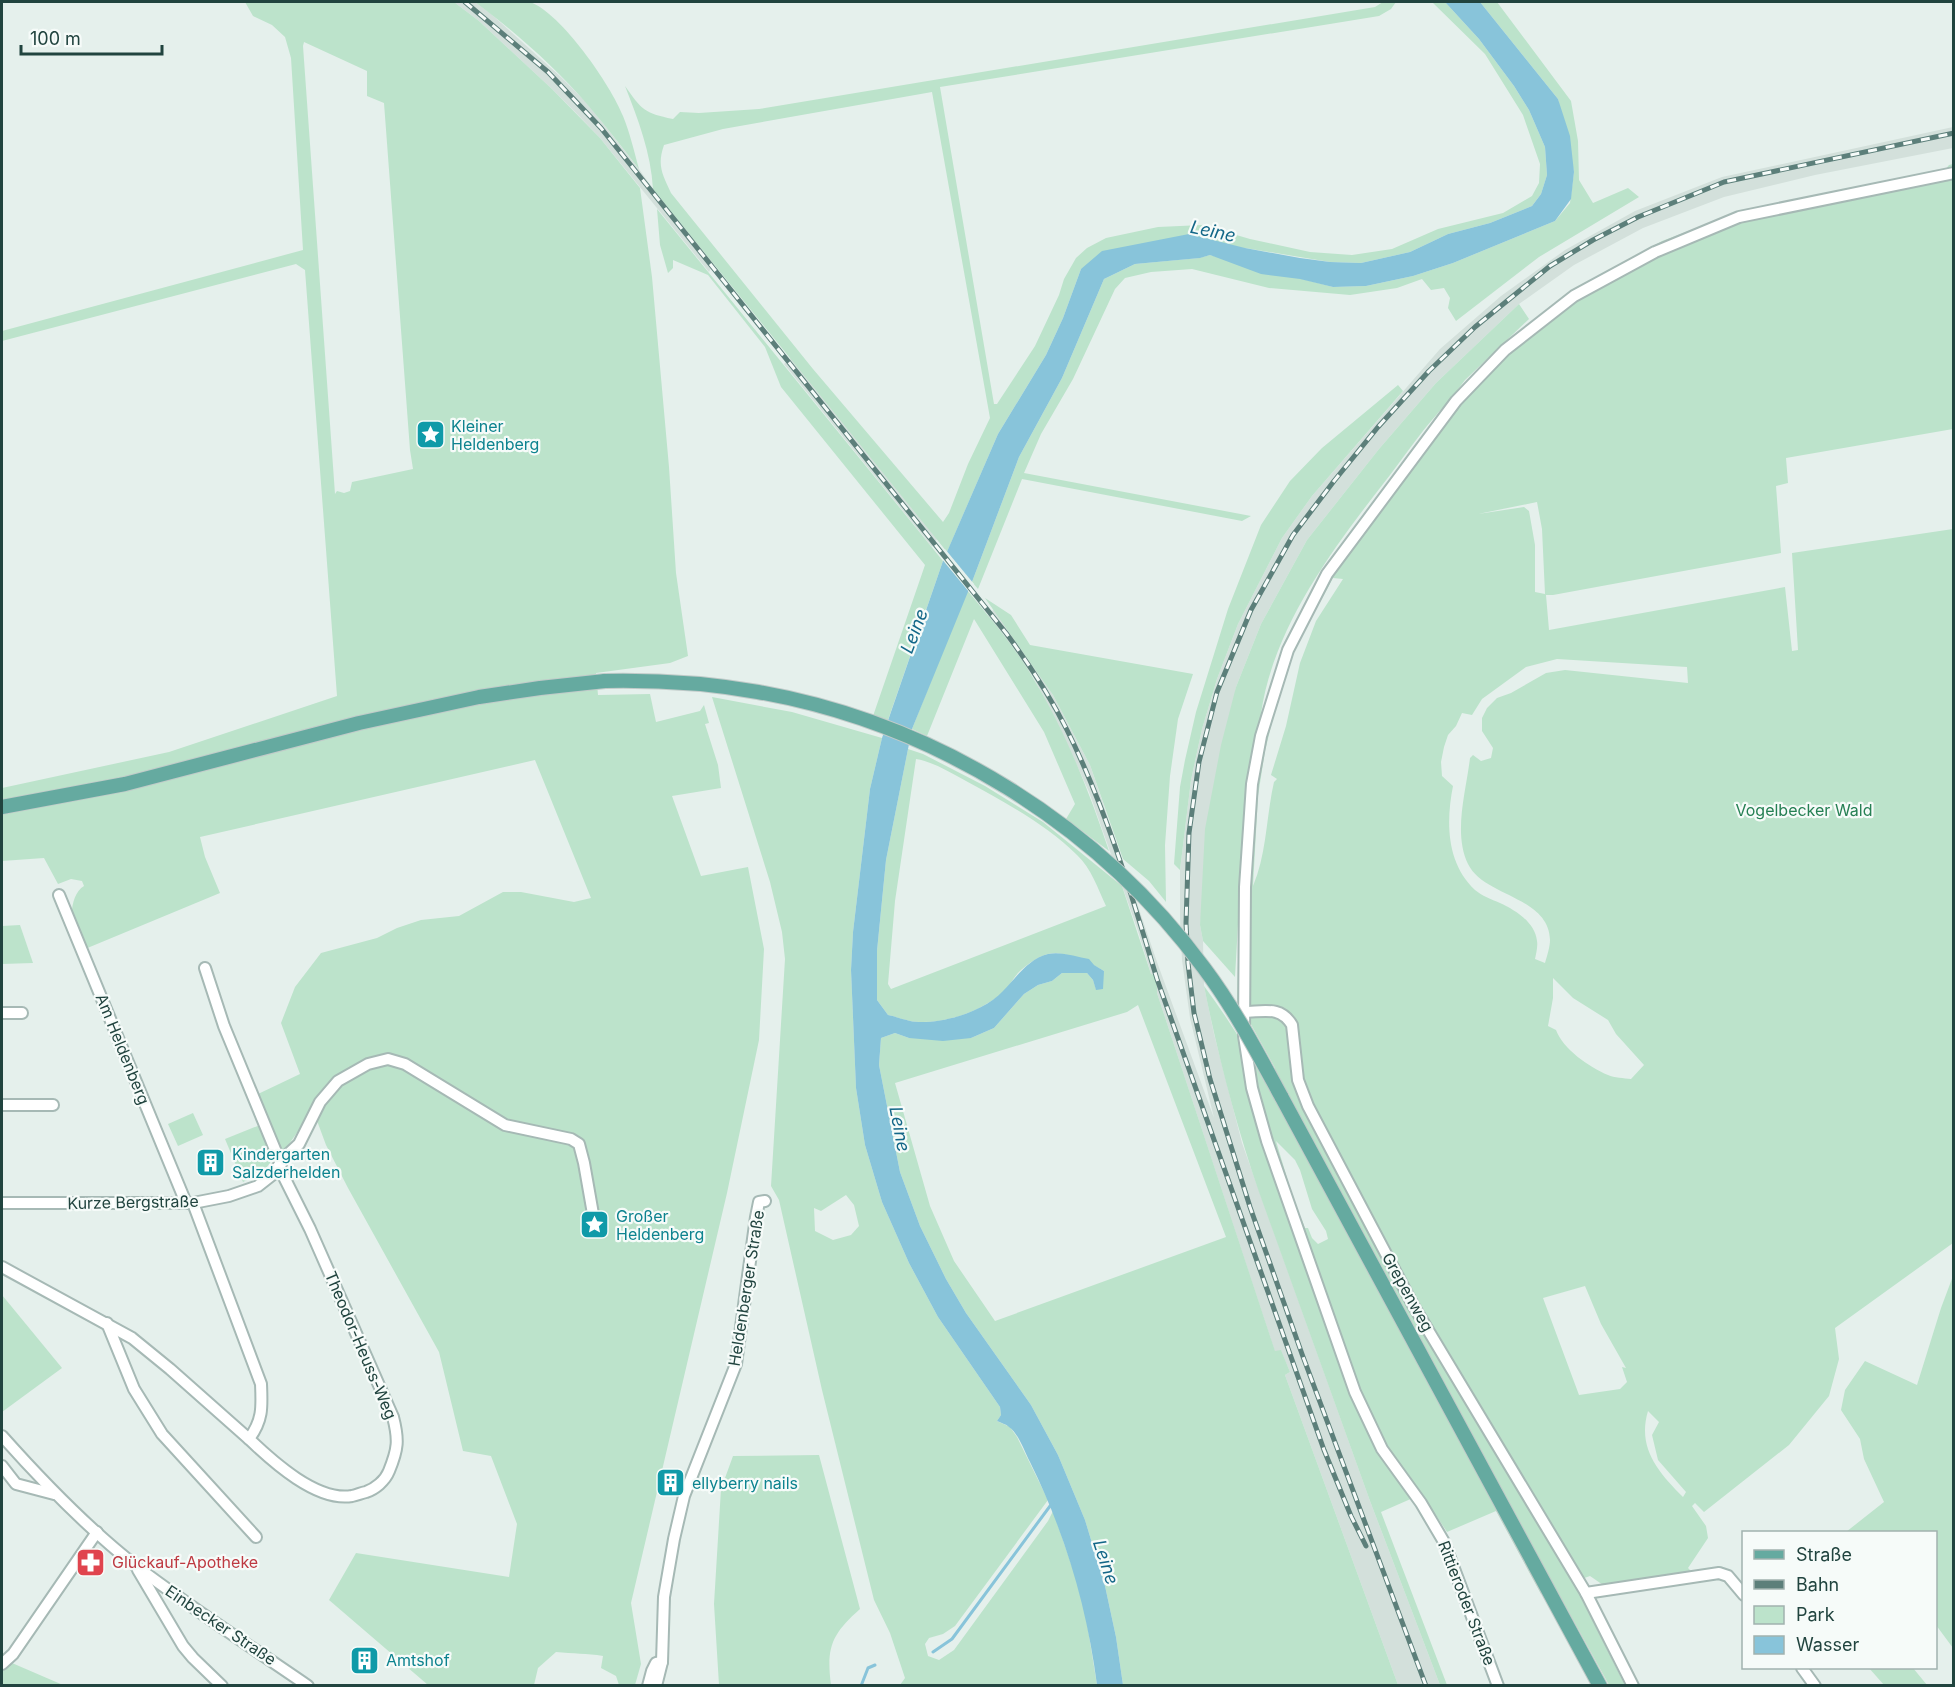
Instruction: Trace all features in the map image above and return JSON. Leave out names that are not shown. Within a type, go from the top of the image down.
[{"type":"main road","points":[[2,807],[125,784],[359,723],[479,698],[604,681],[656,681],[760,692],[820,706],[880,725],[963,762],[1040,809],[1088,846],[1169,924],[1221,992],[1281,1096],[1600,1686]]},
{"type":"street","name":"Rittieroder Straße","points":[[1498,1686],[1444,1542],[1422,1503],[1391,1463],[1373,1433],[1355,1392],[1267,1141],[1248,1069],[1243,1012],[1245,887],[1252,784],[1261,736],[1288,650],[1327,574],[1456,401],[1505,350],[1574,296],[1655,252],[1739,217],[1953,173]]},
{"type":"street","name":"Am Heldenberg","points":[[59,895],[189,1203]]},
{"type":"street","points":[[205,968],[224,1026],[280,1166]]},
{"type":"street","name":"Grepenweg","points":[[1243,1012],[1276,1010],[1287,1017],[1292,1025],[1298,1080],[1308,1106],[1413,1305],[1586,1593],[1633,1686]]},
{"type":"street","points":[[2,1013],[22,1013]]},
{"type":"street","name":"Kurze Bergstraße","points":[[2,1203],[189,1203],[229,1196],[258,1186],[272,1176],[299,1144],[320,1102],[338,1081],[368,1064],[388,1059],[405,1064],[505,1125],[571,1139],[579,1144],[593,1214]]},
{"type":"street","points":[[2,1105],[53,1105]]},
{"type":"street","name":"Theodor-Heuss-Weg","points":[[2,1267],[132,1338],[264,1454],[307,1485],[330,1495],[351,1497],[373,1490],[387,1476],[395,1455],[398,1435],[393,1417],[280,1166]]},
{"type":"street","name":"Heldenberger Straße","points":[[648,1686],[656,1663],[662,1662],[664,1597],[684,1496],[736,1364],[756,1217],[759,1202],[765,1201]]},
{"type":"street","points":[[189,1203],[261,1384],[262,1406],[258,1427],[249,1439]]},
{"type":"street","points":[[106,1323],[134,1389],[162,1434],[256,1537]]},
{"type":"street","name":"Einbecker Straße","points":[[2,1436],[54,1494],[134,1565],[305,1685]]},
{"type":"street","name":"Einbecker Straße","points":[[2,1466],[16,1484],[54,1494]]},
{"type":"street","points":[[2,1664],[12,1654],[97,1532]]},
{"type":"street","points":[[134,1565],[183,1646],[222,1686]]},
{"type":"street","points":[[1586,1593],[1719,1573],[1728,1576],[1742,1594]]},
{"type":"street","points":[[656,1686],[662,1662]]},
{"type":"street","points":[[1803,1669],[1815,1686]]},
{"type":"shaded area","points":[[454,2],[475,2],[490,13],[587,103],[714,263],[709,272],[600,138],[552,89],[479,21]]},
{"type":"shaded area","points":[[1953,127],[1953,148],[1815,175],[1724,197],[1643,228],[1574,265],[1519,304],[1436,383],[1379,449],[1307,540],[1261,624],[1236,687],[1200,925],[1203,941],[1204,986],[1242,1143],[1370,1501],[1440,1685],[1398,1685],[1285,1375],[1290,1372],[1281,1351],[1275,1352],[1157,993],[1157,986],[1089,792],[1058,724],[1033,677],[988,616],[994,609],[1020,646],[1053,695],[1090,765],[1157,962],[1214,1118],[1190,1018],[1182,960],[1180,870],[1191,780],[1202,729],[1217,679],[1238,624],[1282,538],[1312,496],[1440,349],[1501,296],[1565,250],[1635,211],[1722,177]]},
{"type":"shaded area","points":[[791,358],[937,539],[932,547],[784,364]]},
{"type":"green space","points":[[245,2],[454,2],[479,21],[552,89],[600,138],[640,188],[652,277],[676,573],[688,656],[670,663],[596,673],[598,695],[650,694],[656,722],[700,711],[704,705],[709,723],[705,724],[718,765],[721,788],[672,796],[701,876],[748,867],[764,949],[759,1040],[727,1193],[631,1603],[641,1664],[635,1685],[619,1685],[616,1676],[601,1668],[603,1656],[556,1652],[538,1668],[534,1685],[428,1685],[329,1600],[356,1553],[509,1577],[517,1524],[491,1456],[463,1451],[439,1352],[348,1188],[326,1145],[313,1110],[282,1154],[258,1094],[300,1074],[281,1023],[295,987],[321,953],[377,938],[421,920],[459,916],[503,892],[521,892],[574,902],[591,898],[535,760],[200,837],[205,857],[220,893],[85,949],[72,917],[74,899],[84,886],[82,881],[71,879],[58,884],[44,858],[2,861],[2,788],[169,752],[337,696],[305,270],[296,264],[2,341],[2,331],[303,250],[291,58],[285,37],[272,25],[253,16]],"holes":[[[304,42],[367,71],[367,96],[384,103],[413,469],[352,482],[350,491],[344,493],[337,491],[335,494]]]},
{"type":"green space","points":[[475,2],[530,2],[556,20],[584,52],[617,103],[628,129],[639,169],[575,90],[519,37]]},
{"type":"green space","points":[[1383,2],[1396,2],[1391,9],[1379,16],[940,87],[994,404],[997,404],[1035,346],[1064,279],[1076,258],[1087,248],[1106,238],[1158,227],[1202,225],[1250,239],[1310,252],[1352,255],[1392,249],[1438,229],[1503,213],[1532,196],[1539,183],[1540,164],[1523,115],[1485,54],[1432,2],[1445,2],[1479,39],[1514,86],[1529,110],[1545,147],[1547,175],[1541,194],[1532,206],[1490,223],[1448,234],[1410,252],[1361,263],[1330,262],[1245,248],[1081,269],[1046,355],[998,434],[947,552],[653,189],[647,149],[625,86],[644,109],[673,119],[680,112],[759,109],[1375,7]],"holes":[[[932,92],[990,418],[943,522],[813,369],[671,193],[661,169],[664,145],[723,129]]]},
{"type":"green space","points":[[1480,2],[1497,2],[1571,101],[1578,141],[1579,180],[1593,203],[1628,188],[1639,197],[1539,257],[1456,321],[1448,308],[1450,298],[1444,288],[1431,290],[1422,279],[1397,288],[1350,295],[1269,288],[1192,269],[1151,272],[1125,278],[1115,289],[1073,379],[1041,434],[1024,473],[1251,516],[1242,521],[1022,479],[978,589],[972,582],[1019,457],[1062,378],[1104,279],[1135,264],[1210,255],[1333,287],[1366,286],[1413,276],[1453,263],[1555,221],[1570,203],[1574,172],[1558,99]]},
{"type":"green space","name":"Vogelbecker Wald","points":[[1953,164],[1953,429],[1786,458],[1788,483],[1776,486],[1781,553],[1546,595],[1549,630],[1785,587],[1792,651],[1798,650],[1792,553],[1953,529],[1953,1243],[1835,1328],[1839,1359],[1829,1396],[1789,1445],[1704,1512],[1695,1503],[1692,1506],[1706,1526],[1708,1538],[1688,1568],[1693,1573],[1606,1587],[1590,1576],[1573,1582],[1625,1685],[1609,1685],[1555,1587],[1541,1594],[1496,1511],[1447,1532],[1422,1494],[1381,1512],[1447,1685],[1440,1685],[1370,1501],[1259,1192],[1228,1090],[1204,986],[1236,1032],[1264,1081],[1275,1068],[1237,999],[1240,889],[1235,977],[1203,941],[1200,925],[1205,829],[1221,745],[1236,687],[1261,624],[1307,540],[1379,449],[1436,383],[1519,304],[1529,319],[1465,380],[1450,400],[1505,343],[1577,289],[1662,241],[1739,212],[1944,171]],"holes":[[[1447,403],[1324,569],[1284,643],[1261,714],[1268,681],[1279,649],[1310,587],[1349,529]],[[1537,502],[1542,529],[1545,594],[1535,592],[1535,545],[1529,511],[1524,507],[1478,514]],[[1333,578],[1343,579],[1316,621],[1300,663],[1286,726],[1271,775],[1277,779],[1271,795],[1261,861],[1253,886],[1258,796],[1265,751],[1281,685],[1293,652]],[[1557,659],[1687,667],[1688,683],[1565,670],[1546,673],[1511,693],[1497,698],[1487,708],[1482,718],[1482,731],[1493,748],[1491,758],[1481,761],[1473,755],[1470,758],[1461,826],[1464,852],[1468,864],[1476,875],[1487,884],[1528,905],[1539,914],[1547,925],[1550,940],[1545,963],[1535,959],[1537,941],[1528,922],[1512,909],[1475,890],[1465,879],[1453,854],[1449,827],[1453,786],[1442,776],[1441,762],[1448,735],[1456,726],[1462,713],[1472,715],[1482,699],[1526,667]],[[1553,978],[1573,998],[1608,1020],[1616,1034],[1644,1065],[1631,1079],[1610,1076],[1578,1057],[1564,1044],[1556,1030],[1548,1026],[1553,998]],[[1276,1141],[1295,1160],[1312,1209],[1326,1231],[1328,1239],[1318,1244],[1312,1238],[1308,1228],[1305,1228],[1299,1218]],[[1585,1286],[1601,1324],[1626,1368],[1622,1367],[1627,1382],[1620,1389],[1579,1395],[1543,1298]],[[1648,1411],[1659,1422],[1652,1435],[1658,1460],[1686,1492],[1683,1497],[1658,1469],[1645,1437]]]},
{"type":"green space","points":[[657,209],[943,561],[888,720],[873,716],[925,565],[781,387],[765,347],[708,275],[673,260],[673,268],[668,273],[660,245]]},
{"type":"green space","points":[[1398,385],[1403,391],[1312,496],[1282,538],[1238,624],[1217,679],[1202,729],[1191,780],[1180,870],[1174,864],[1180,787],[1196,712],[1228,609],[1261,525],[1290,481],[1322,448]]},
{"type":"green space","points":[[967,590],[1026,666],[1045,698],[1076,762],[1109,851],[1066,819],[1075,804],[1044,732],[974,619],[927,736],[912,729]]},
{"type":"green space","points":[[985,598],[1011,615],[1030,645],[1193,674],[1178,719],[1170,776],[1165,845],[1166,902],[1149,881],[1123,859],[1090,765],[1053,695]]},
{"type":"green space","points":[[712,697],[792,712],[882,738],[870,789],[853,932],[851,970],[856,1088],[865,1145],[882,1202],[909,1263],[938,1317],[1000,1407],[1001,1415],[997,1421],[1010,1427],[1017,1437],[1048,1500],[955,1626],[943,1634],[929,1638],[925,1644],[928,1656],[939,1660],[954,1650],[1053,1511],[1075,1575],[1086,1617],[1097,1685],[900,1685],[905,1678],[890,1633],[874,1600],[822,1390],[779,1200],[771,1186],[785,959],[782,932],[770,882]],"holes":[[[846,1195],[854,1205],[859,1226],[851,1235],[833,1240],[815,1231],[814,1208],[821,1211]]]},
{"type":"green space","points":[[908,749],[923,754],[985,786],[1043,822],[1122,886],[1151,974],[1154,975],[1157,993],[1275,1351],[1281,1350],[1290,1372],[1285,1375],[1398,1685],[1123,1685],[1105,1586],[1085,1520],[1058,1455],[1031,1405],[966,1313],[920,1226],[900,1172],[879,1065],[881,1038],[895,1033],[909,1038],[971,1038],[994,1028],[1024,994],[1038,985],[1052,981],[1062,973],[1087,973],[1096,989],[1104,971],[1069,956],[1048,954],[1037,958],[1021,970],[1000,995],[982,1007],[962,1015],[940,1021],[919,1022],[888,1015],[877,1000],[877,951],[886,860]],"holes":[[[916,759],[936,765],[1010,805],[1052,833],[1086,866],[1106,906],[891,989],[888,984],[895,901]],[[1138,1005],[1226,1237],[995,1321],[954,1261],[930,1206],[895,1083],[1127,1012]]]},
{"type":"green space","points":[[20,925],[33,963],[2,964],[2,926]]},
{"type":"green space","points":[[193,1113],[203,1135],[178,1146],[168,1124]]},
{"type":"green space","points":[[260,1125],[273,1159],[263,1172],[243,1182],[225,1139]]},
{"type":"green space","points":[[1953,1276],[1953,1648],[1937,1626],[1937,1531],[1847,1531],[1884,1502],[1864,1459],[1860,1439],[1841,1410],[1845,1390],[1865,1361],[1917,1385]]},
{"type":"green space","points":[[2,1295],[62,1368],[2,1412]]},
{"type":"green space","points":[[819,1455],[860,1609],[843,1626],[833,1642],[829,1661],[831,1685],[719,1685],[714,1604],[721,1489],[733,1456]]},
{"type":"green space","points":[[12,1663],[63,1685],[2,1686],[2,1670]]},
{"type":"green space","points":[[1870,1669],[1914,1669],[1927,1685],[1884,1685]]},
{"type":"water","points":[[1445,2],[1480,2],[1558,99],[1570,136],[1574,172],[1571,199],[1555,221],[1453,263],[1413,276],[1366,286],[1333,287],[1300,279],[1261,274],[1210,255],[1135,264],[1104,279],[1062,378],[1019,457],[972,582],[912,729],[886,860],[877,951],[877,1000],[888,1015],[929,1022],[952,1018],[975,1010],[995,998],[1034,960],[1048,954],[1064,954],[1089,959],[1104,971],[1103,989],[1096,990],[1093,980],[1087,973],[1062,973],[1052,981],[1038,985],[1024,994],[994,1028],[971,1038],[943,1041],[909,1038],[895,1033],[881,1038],[879,1065],[900,1172],[920,1226],[966,1313],[1031,1405],[1058,1455],[1085,1520],[1105,1586],[1123,1685],[1097,1685],[1081,1599],[1064,1543],[1043,1489],[1016,1434],[1008,1426],[997,1421],[1001,1415],[1000,1407],[938,1317],[909,1263],[882,1202],[865,1145],[856,1088],[851,970],[853,932],[870,789],[882,738],[943,561],[998,434],[1046,355],[1081,269],[1102,251],[1189,234],[1245,248],[1300,258],[1361,263],[1410,252],[1448,234],[1490,223],[1532,206],[1541,194],[1547,175],[1545,147],[1529,110],[1479,39]]},
{"type":"pier","points":[[945,549],[974,584],[969,592],[941,558]]},
{"type":"waterway","points":[[933,1652],[952,1639],[1053,1502]]},
{"type":"waterway","points":[[861,1686],[868,1668],[875,1665]]},
{"type":"railway","points":[[465,2],[548,72],[601,128],[1006,633],[1054,705],[1081,760],[1106,821],[1157,979],[1324,1450],[1366,1546]]},
{"type":"railway","points":[[1426,1686],[1302,1354],[1250,1207],[1210,1079],[1194,1013],[1186,923],[1189,833],[1199,762],[1217,692],[1251,610],[1293,535],[1334,481],[1378,427],[1429,371],[1475,327],[1550,266],[1638,217],[1724,182],[1954,133]]},
{"type":"place","name":"Kleiner Heldenberg","points":[[430,435]]},
{"type":"place","name":"Kindergarten Salzderhelden","points":[[211,1163]]},
{"type":"place","name":"Großer Heldenberg","points":[[595,1225]]},
{"type":"place","name":"ellyberry nails","points":[[671,1483]]},
{"type":"place","name":"Glückauf-Apotheke","points":[[91,1562]]},
{"type":"place","name":"Amtshof","points":[[365,1660]]},
{"type":"water label","name":"Leine","points":[[1213,231]]},
{"type":"water label","name":"Leine","points":[[914,631]]},
{"type":"water label","name":"Leine","points":[[900,1129]]},
{"type":"water label","name":"Leine","points":[[1106,1562]]}]
